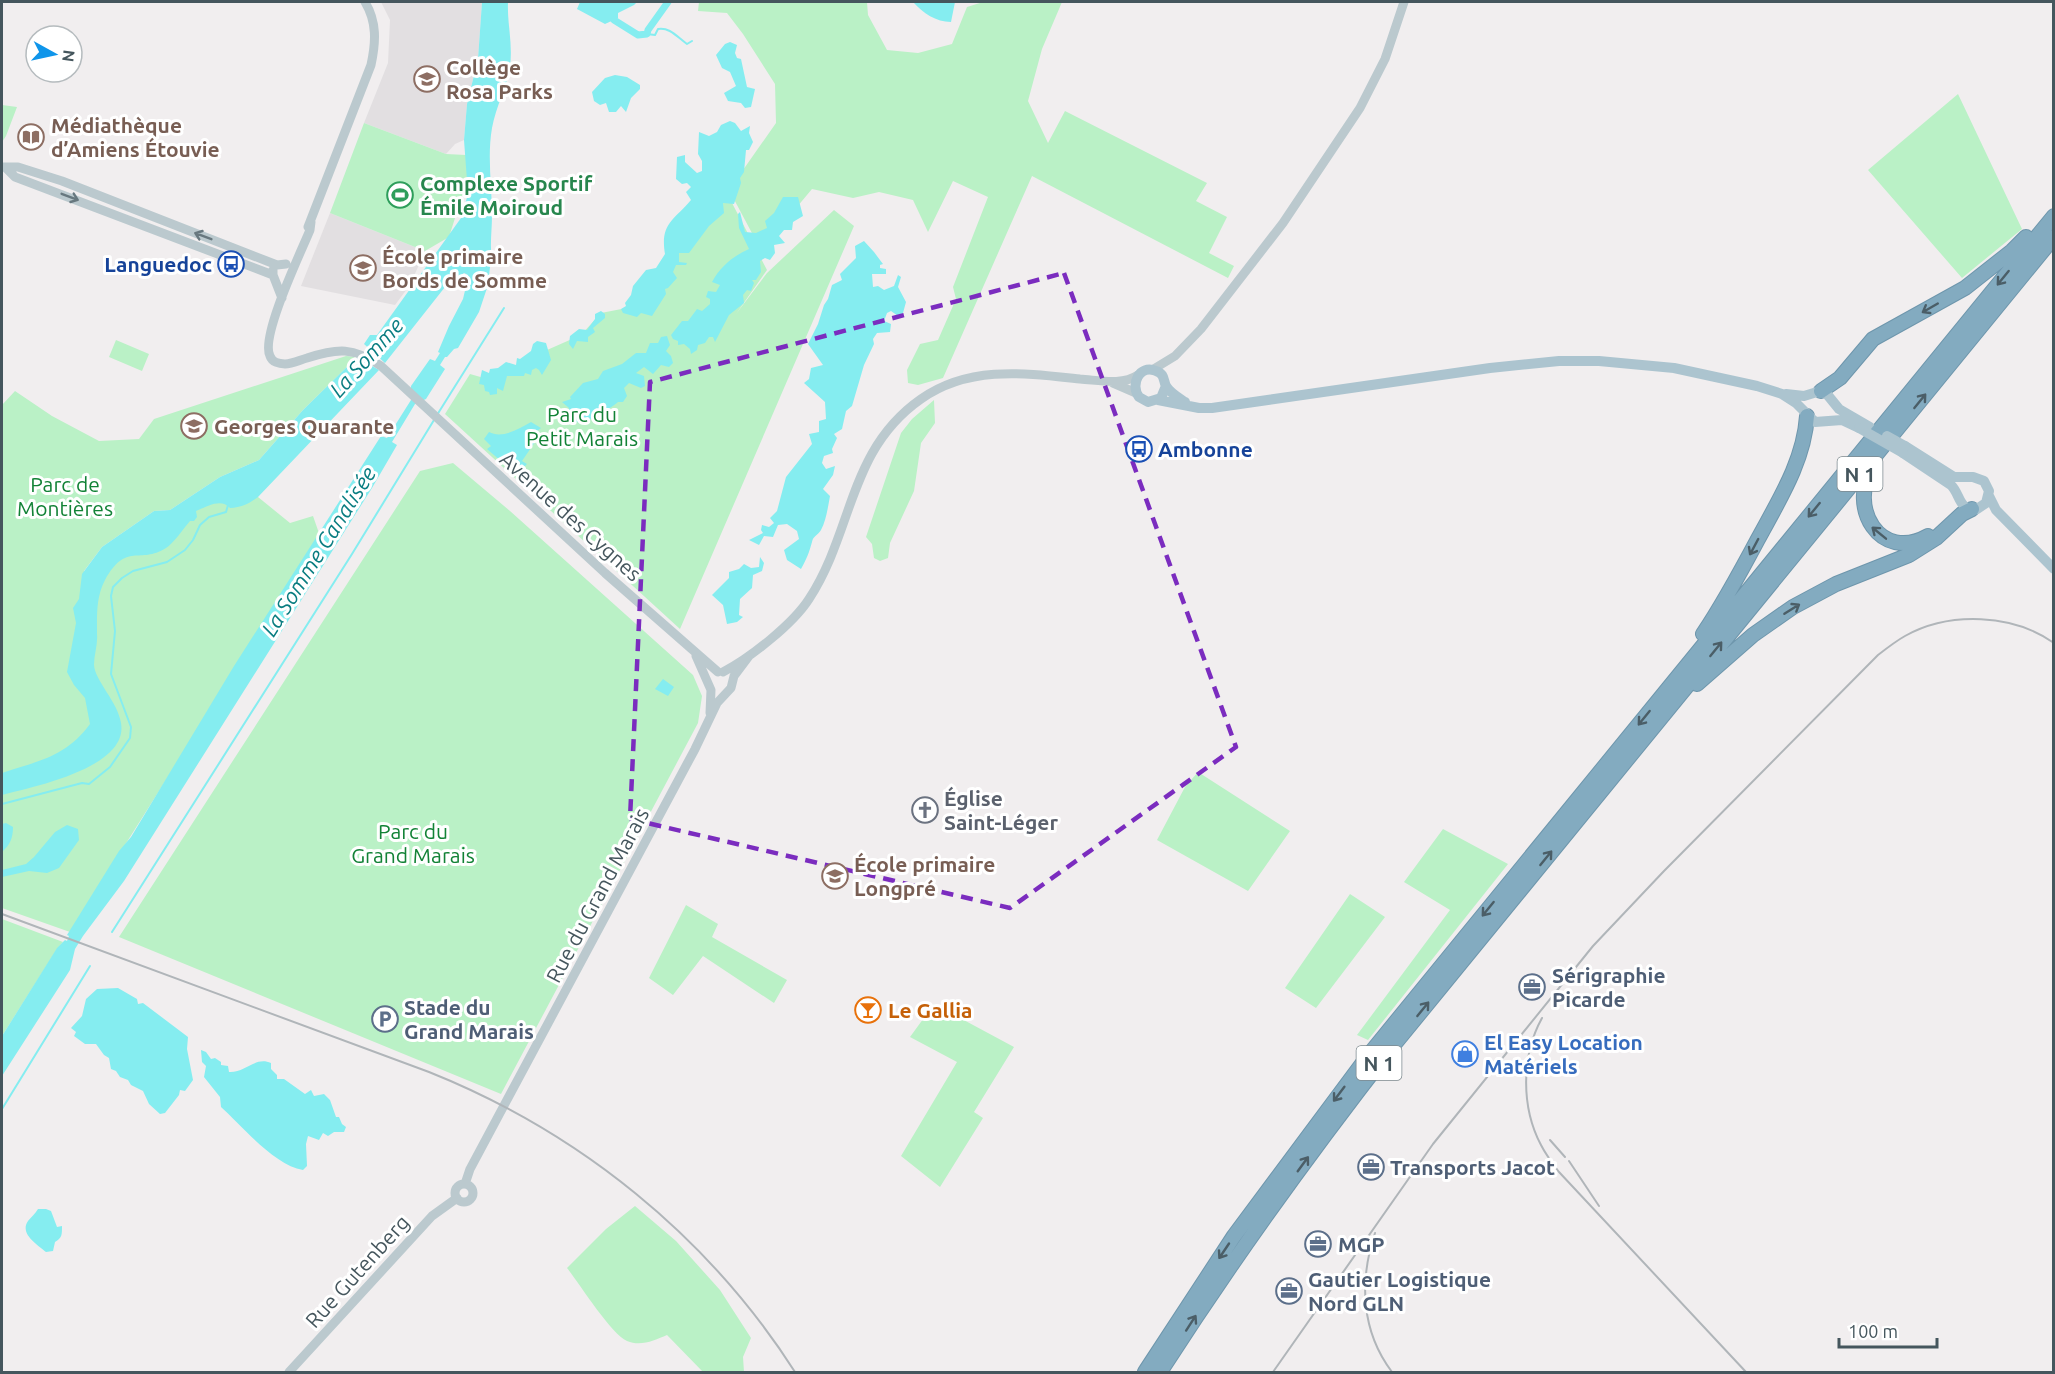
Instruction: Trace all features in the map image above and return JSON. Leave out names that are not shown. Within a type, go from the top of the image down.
[{"type":"highway","points":[[1817,392],[1840,378],[1873,339],[1965,288],[2012,251],[2054,209]]},
{"type":"highway","name":"N 1","points":[[1145,1372],[1234,1236],[1355,1072],[2054,216]]},
{"type":"highway","name":"N 1","points":[[1160,1372],[1220,1279],[1349,1102],[2054,237]]},
{"type":"highway","points":[[1682,672],[1694,647],[1728,595],[1788,482],[1803,442],[1806,412]]},
{"type":"highway","points":[[1895,431],[1870,470],[1865,483],[1864,505],[1872,527],[1889,540],[1900,543],[1918,541],[1938,529],[1949,518],[1958,497]]},
{"type":"highway","points":[[1666,711],[1753,635],[1793,607],[1836,584],[1915,552],[1936,538],[1966,512],[1975,509]]},
{"type":"main road","points":[[1191,407],[1166,383],[1162,374],[1152,370],[1138,375],[1135,382],[1136,393],[1145,401],[1158,400],[1191,407],[1222,407],[1490,368],[1580,361],[1636,363],[1684,370],[1747,383],[1782,394],[1804,396],[1817,392],[1831,396],[1835,405],[1847,416],[1870,427],[1954,477],[1973,477],[1984,481],[1996,510],[2054,569]]},
{"type":"main road","points":[[1158,400],[1163,395],[1166,383]]},
{"type":"main road","points":[[1806,412],[1806,400],[1817,392]]},
{"type":"main road","points":[[1782,394],[1806,412],[1815,422],[1824,422],[1828,419],[1834,413],[1835,405]]},
{"type":"main road","points":[[1828,419],[1842,420],[1904,449],[1941,477],[1965,507],[1994,517],[2032,548]]},
{"type":"main road","points":[[1958,497],[1960,483],[1968,478]]},
{"type":"main road","points":[[1975,509],[1986,503],[1989,496]]},
{"type":"street","points":[[282,298],[273,269],[295,256],[311,222],[371,65],[375,30],[365,2]]},
{"type":"street","points":[[1152,370],[1175,356],[1218,308],[1276,231],[1360,108],[1385,59],[1404,2]]},
{"type":"street","points":[[4,167],[18,167],[63,181],[281,264],[290,276]]},
{"type":"street","points":[[4,167],[15,177],[274,277],[280,282],[290,276]]},
{"type":"street","points":[[282,298],[310,230],[311,222]]},
{"type":"street","name":"Avenue des Cygnes","points":[[282,298],[269,342],[269,356],[273,360],[287,364],[334,350],[360,354],[381,366],[529,504],[695,653],[720,672]]},
{"type":"street","points":[[1166,383],[1175,356]]},
{"type":"street","points":[[748,656],[732,682],[731,688],[724,694],[718,694],[710,686],[713,674],[748,656],[802,609],[820,580],[862,471],[875,446],[896,420],[922,398],[953,382],[997,373],[1038,374],[1110,382],[1136,393]]},
{"type":"street","points":[[1110,382],[1138,375]]},
{"type":"street","name":"Avenue des Cygnes","points":[[695,653],[710,686]]},
{"type":"street","points":[[720,672],[730,676],[732,682]]},
{"type":"street","name":"Rue du Grand Marais","points":[[710,686],[710,717]]},
{"type":"street","name":"Rue du Grand Marais","points":[[465,1184],[470,1169],[724,694]]},
{"type":"street","points":[[465,1184],[472,1188],[472,1196],[465,1202],[457,1198],[455,1190],[459,1185],[465,1184]]},
{"type":"street","name":"Rue Gutenberg","points":[[289,1372],[432,1216],[457,1198]]},
{"type":"highlighted area","points":[[1064,273],[1236,747],[1010,908],[630,819],[650,382]]},
{"type":"shaded area","name":"Collège Rosa Parks","points":[[381,2],[482,2],[478,59],[467,104],[464,140],[455,144],[446,154],[364,123],[388,63],[390,20]]},
{"type":"shaded area","name":"École primaire Bords de Somme","points":[[330,213],[425,251],[410,285],[395,305],[301,286]]},
{"type":"green space","points":[[699,2],[867,2],[868,15],[887,50],[918,53],[952,44],[967,7],[983,2],[1062,2],[1042,49],[1028,101],[1048,143],[1065,111],[1207,183],[1196,201],[1227,217],[1209,253],[1234,266],[1228,278],[1032,176],[943,378],[918,385],[908,383],[907,370],[920,344],[938,340],[956,299],[953,287],[988,197],[953,181],[928,232],[913,200],[879,192],[853,198],[812,189],[761,250],[729,190],[776,123],[775,84],[727,13],[698,11]]},
{"type":"green space","points":[[1958,94],[2022,229],[1962,278],[1868,170]]},
{"type":"green space","points":[[2,105],[17,107],[2,142]]},
{"type":"green space","name":"Complexe Sportif Émile Moiroud","points":[[364,123],[446,154],[466,155],[468,177],[449,237],[425,251],[330,213]]},
{"type":"green space","name":"Parc du Petit Marais","points":[[720,180],[767,270],[736,314],[767,273],[834,210],[854,226],[680,629],[445,414],[470,374],[491,380],[538,354],[581,335],[601,313],[642,305]]},
{"type":"green space","points":[[116,340],[149,354],[142,371],[109,357]]},
{"type":"green space","name":"Parc de Montières","points":[[346,356],[357,357],[303,410],[259,460],[220,477],[170,510],[154,511],[102,547],[84,571],[95,715],[89,737],[64,756],[2,775],[2,405],[15,391],[52,416],[99,441],[139,439],[154,419]]},
{"type":"green space","points":[[934,400],[935,423],[921,443],[914,491],[890,543],[888,558],[880,561],[874,558],[872,544],[866,537],[901,433],[912,419]]},
{"type":"green space","name":"Parc du Grand Marais","points":[[453,463],[693,675],[702,696],[698,723],[501,1094],[119,937],[420,471]]},
{"type":"green space","points":[[258,497],[290,523],[313,516],[320,536],[70,932],[2,908],[2,791],[117,741],[93,676],[90,614],[106,566],[211,499]]},
{"type":"green space","points":[[1198,772],[1290,831],[1248,891],[1157,840],[1185,787]]},
{"type":"green space","points":[[1443,829],[1508,864],[1368,1040],[1357,1035],[1450,910],[1404,882]]},
{"type":"green space","points":[[1350,894],[1385,917],[1316,1008],[1285,988]]},
{"type":"green space","points":[[686,905],[718,924],[712,937],[787,980],[774,1003],[703,956],[673,995],[649,978]]},
{"type":"green space","points":[[2,919],[63,942],[2,1036]]},
{"type":"green space","points":[[934,1004],[1014,1047],[974,1112],[983,1118],[940,1187],[901,1156],[957,1062],[910,1037]]},
{"type":"green space","points":[[635,1206],[676,1241],[720,1290],[751,1338],[743,1357],[744,1372],[703,1372],[667,1335],[643,1343],[627,1341],[604,1319],[567,1268],[606,1229]]},
{"type":"water","name":"La Somme Canalisée","points":[[482,2],[508,2],[511,58],[509,74],[494,120],[491,139],[493,264],[490,267],[488,285],[479,312],[458,348],[445,357],[440,365],[445,369],[426,399],[415,404],[392,442],[397,445],[372,488],[124,881],[83,936],[75,949],[70,970],[2,1076],[2,1036],[57,948],[65,940],[67,941],[69,936],[67,935],[119,851],[131,837],[234,666],[381,436],[387,438],[411,400],[411,386],[430,359],[435,361],[440,353],[438,352],[449,326],[463,299],[468,278],[468,275],[464,273],[445,287],[385,363],[364,344],[370,335],[377,335],[461,218],[468,194],[464,140],[467,104],[478,59]]},
{"type":"water","points":[[580,2],[637,2],[618,13],[618,18],[605,24],[577,9]]},
{"type":"water","points":[[913,2],[955,2],[951,22],[930,16]]},
{"type":"water","points":[[730,42],[737,45],[735,53],[737,58],[741,59],[747,87],[755,89],[751,107],[745,108],[741,103],[728,101],[724,93],[736,86],[730,72],[722,68],[716,55],[725,44]]},
{"type":"water","points":[[615,75],[627,77],[640,85],[640,89],[631,98],[626,112],[621,106],[616,112],[609,112],[606,103],[600,105],[594,101],[592,92],[605,78]]},
{"type":"water","points":[[730,121],[735,123],[741,131],[750,126],[749,133],[753,142],[749,150],[746,150],[744,172],[740,178],[741,183],[734,204],[723,203],[724,213],[709,226],[689,253],[679,253],[679,262],[687,263],[676,265],[673,272],[677,278],[665,289],[666,294],[652,316],[641,313],[637,317],[623,313],[621,309],[626,306],[625,303],[631,295],[633,286],[646,270],[656,268],[665,254],[664,236],[669,224],[691,200],[686,192],[691,187],[676,179],[677,157],[685,155],[685,162],[697,173],[702,171],[702,161],[698,154],[699,132],[709,136],[717,132],[721,125]]},
{"type":"water","points":[[783,197],[798,197],[803,216],[793,222],[792,230],[784,230],[779,236],[785,243],[774,245],[775,253],[770,260],[765,258],[760,261],[761,272],[756,280],[752,280],[754,283],[751,291],[747,290],[743,295],[744,303],[729,315],[715,342],[713,337],[709,337],[691,354],[690,349],[684,344],[678,345],[678,341],[671,335],[682,321],[688,321],[697,309],[702,311],[710,304],[710,299],[706,297],[708,291],[716,292],[720,285],[712,282],[715,277],[728,262],[749,249],[739,228],[738,214],[740,212],[745,232],[756,233],[767,228],[765,221],[774,213]]},
{"type":"water","points":[[864,241],[883,264],[880,268],[886,269],[886,274],[872,274],[873,287],[878,286],[884,290],[894,286],[898,275],[901,277],[898,287],[906,302],[903,313],[898,316],[891,311],[887,313],[884,321],[891,324],[890,332],[877,333],[873,339],[874,344],[864,365],[852,406],[846,411],[842,429],[834,434],[837,438],[832,449],[833,453],[824,456],[822,463],[826,469],[835,466],[833,475],[823,489],[830,496],[828,509],[823,526],[814,537],[801,569],[787,560],[784,550],[799,539],[797,531],[787,524],[778,525],[773,537],[764,536],[759,545],[749,540],[763,533],[762,525],[769,527],[774,523],[770,518],[777,511],[786,477],[812,444],[809,434],[819,432],[819,421],[826,419],[825,402],[804,383],[809,379],[811,368],[823,365],[808,344],[832,285],[842,280],[840,274],[856,258],[855,246]]},
{"type":"water","points":[[601,311],[605,314],[605,318],[593,328],[595,332],[588,337],[588,342],[577,341],[573,349],[569,344],[570,336],[579,329],[587,330],[595,319],[595,314]]},
{"type":"water","points":[[667,336],[670,345],[666,351],[673,363],[669,367],[661,365],[653,374],[644,367],[636,373],[644,376],[645,386],[641,388],[629,383],[624,388],[627,396],[623,402],[618,402],[593,418],[577,422],[568,417],[569,408],[562,402],[571,399],[570,397],[583,383],[598,379],[603,371],[622,364],[636,353],[646,353],[650,343],[658,343],[661,337]]},
{"type":"water","points":[[537,341],[546,343],[551,360],[542,375],[536,368],[532,370],[531,375],[525,373],[524,376],[507,376],[503,391],[497,388],[497,394],[490,395],[485,391],[484,385],[479,384],[482,370],[489,373],[490,369],[498,368],[506,362],[516,365],[517,358],[520,359],[531,351],[533,344]]},
{"type":"water","points":[[357,357],[379,370],[258,497],[238,507],[230,508],[218,503],[196,511],[197,517],[194,521],[190,521],[169,546],[157,553],[127,557],[113,568],[105,580],[98,606],[94,665],[98,678],[116,707],[121,723],[119,739],[110,752],[76,773],[2,795],[2,773],[61,751],[81,735],[90,724],[85,698],[67,672],[76,623],[73,608],[79,599],[82,574],[102,547],[154,511],[170,510],[220,477],[259,460],[303,410]]},
{"type":"water","points":[[531,422],[541,428],[537,431],[537,439],[522,461],[527,464],[515,476],[510,462],[502,462],[487,449],[491,446],[484,439],[489,432],[505,434]]},
{"type":"water","points":[[760,557],[764,563],[762,571],[753,575],[752,588],[740,599],[739,615],[743,617],[737,622],[727,624],[723,605],[712,595],[729,578],[729,572],[739,569],[744,564],[751,568],[759,567]]},
{"type":"water","points":[[663,679],[674,687],[668,696],[655,689]]},
{"type":"water","points":[[6,823],[13,827],[12,835],[9,844],[2,852],[2,824]]},
{"type":"water","points":[[67,825],[78,829],[79,840],[59,868],[47,873],[29,871],[2,877],[2,870],[26,864],[55,832]]},
{"type":"water","points":[[118,988],[137,999],[138,1004],[143,1003],[188,1037],[187,1049],[193,1080],[185,1091],[180,1090],[179,1095],[165,1113],[160,1114],[149,1104],[143,1091],[131,1085],[128,1080],[120,1077],[116,1071],[111,1069],[109,1058],[96,1044],[85,1044],[74,1036],[76,1032],[71,1028],[82,1016],[86,999],[97,989]]},
{"type":"water","points":[[201,1050],[206,1052],[211,1059],[215,1058],[221,1062],[221,1065],[228,1066],[229,1072],[235,1072],[255,1063],[265,1061],[271,1063],[271,1069],[277,1075],[277,1079],[284,1079],[305,1094],[311,1090],[314,1096],[324,1094],[330,1100],[336,1117],[339,1117],[346,1127],[344,1132],[334,1132],[328,1136],[323,1133],[319,1140],[308,1136],[307,1166],[303,1170],[281,1161],[259,1144],[221,1107],[220,1097],[204,1077],[206,1066],[202,1062]]},
{"type":"water","points":[[38,1209],[51,1211],[57,1227],[62,1226],[61,1236],[55,1242],[53,1251],[46,1252],[31,1239],[26,1230],[28,1221]]},
{"type":"waterway","points":[[614,20],[638,35],[647,34],[668,2]]},
{"type":"waterway","points":[[647,34],[655,35],[658,29],[662,29],[673,33],[687,44],[692,41]]},
{"type":"waterway","points":[[437,415],[504,308]]},
{"type":"waterway","points":[[112,932],[352,554],[434,420]]},
{"type":"waterway","points":[[2,804],[82,783],[89,784],[110,767],[130,738],[131,727],[111,674],[115,631],[111,596],[113,587],[133,571],[167,562],[185,550],[200,525],[209,517],[226,512],[228,505]]},
{"type":"waterway","points":[[2,1109],[90,966]]},
{"type":"railway","points":[[1273,1372],[1433,1144],[1593,946],[1878,655],[1902,638],[1923,628],[1942,622],[1961,620],[2001,621],[2038,633],[2054,643]]},
{"type":"railway","points":[[2,914],[429,1072],[537,1125],[588,1157],[681,1233],[722,1276],[795,1372]]},
{"type":"railway","points":[[1542,1018],[1530,1049],[1526,1081],[1530,1114],[1534,1130],[1543,1149],[1559,1172],[1746,1372]]},
{"type":"railway","points":[[1550,1140],[1565,1157]]},
{"type":"railway","points":[[1569,1161],[1599,1206]]},
{"type":"railway","points":[[1375,1233],[1367,1269],[1366,1305],[1374,1340],[1392,1372]]},
{"type":"place","name":"Collège Rosa Parks","points":[[427,79]]},
{"type":"place","name":"Médiathèque d’Amiens Étouvie","points":[[31,137]]},
{"type":"place","name":"Complexe Sportif Émile Moiroud","points":[[400,195]]},
{"type":"place","name":"Languedoc","points":[[231,264]]},
{"type":"place","name":"École primaire Bords de Somme","points":[[363,268]]},
{"type":"place","name":"Georges Quarante","points":[[194,426]]},
{"type":"place","name":"Ambonne","points":[[1139,449]]},
{"type":"place","name":"Église Saint-Léger","points":[[925,810]]},
{"type":"place","name":"École primaire Longpré","points":[[835,876]]},
{"type":"place","name":"Sérigraphie Picarde","points":[[1532,987]]},
{"type":"place","name":"Le Gallia","points":[[868,1010]]},
{"type":"place","name":"Stade du Grand Marais","points":[[385,1019]]},
{"type":"place","name":"El Easy Location Matériels","points":[[1465,1054]]},
{"type":"place","name":"Transports Jacot","points":[[1371,1167]]},
{"type":"place","name":"MGP","points":[[1318,1244]]},
{"type":"place","name":"Gautier Logistique Nord GLN","points":[[1289,1291]]},
{"type":"water label","name":"La Somme","points":[[366,357]]}]
